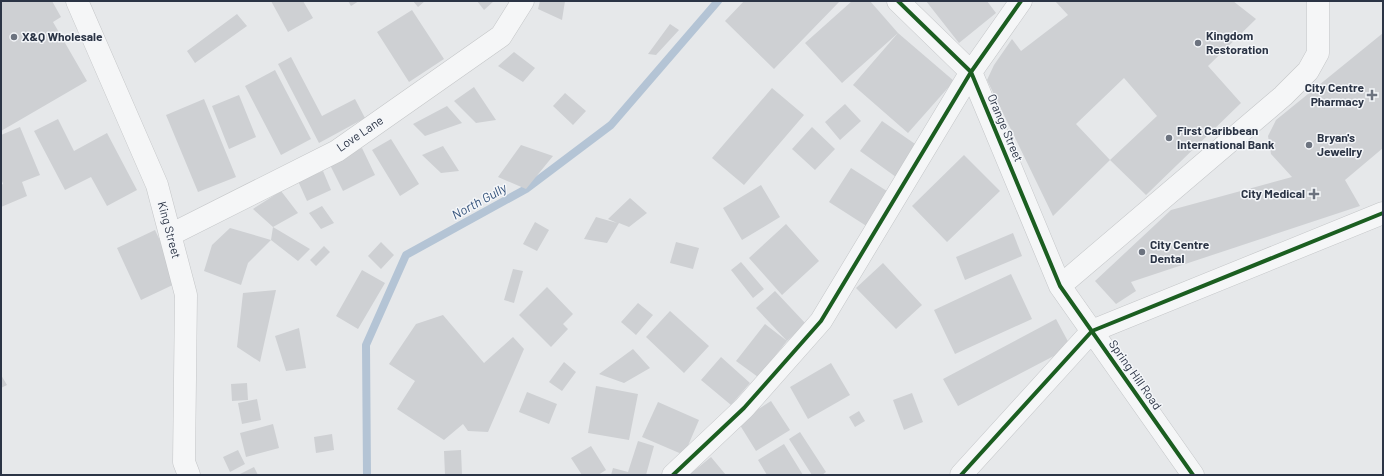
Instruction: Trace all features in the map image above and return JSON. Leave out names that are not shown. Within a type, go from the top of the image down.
[{"type":"street","name":"King Street","points":[[77,1],[158,185],[186,294],[184,462],[189,475]]},
{"type":"street","name":"Love Lane","points":[[170,235],[336,151],[501,36],[523,1]]},
{"type":"street","name":"Orange Street","points":[[898,1],[972,72],[1060,286]]},
{"type":"street","points":[[673,475],[744,408],[821,321],[972,72],[1021,1]]},
{"type":"street","points":[[1060,286],[1283,96],[1308,71],[1318,53],[1318,1]]},
{"type":"street","points":[[961,475],[1092,331],[1383,213]]},
{"type":"street","name":"Spring Hill Road","points":[[1060,286],[1193,475]]},
{"type":"building","points":[[1,1],[52,1],[61,17],[53,22],[87,81],[1,131]]},
{"type":"building","points":[[271,1],[303,1],[313,18],[288,32]]},
{"type":"building","points":[[348,1],[359,1],[351,6]]},
{"type":"building","points":[[413,1],[425,1],[418,7]]},
{"type":"building","points":[[477,1],[494,1],[484,10]]},
{"type":"building","points":[[540,1],[565,1],[562,20],[538,9]]},
{"type":"building","points":[[744,1],[840,1],[774,69],[725,21]]},
{"type":"building","points":[[852,1],[870,1],[898,33],[842,83],[805,43]]},
{"type":"building","points":[[926,1],[987,1],[996,13],[959,43]]},
{"type":"building","points":[[1055,1],[1233,1],[1256,19],[1208,66],[1241,103],[1146,195],[1110,160],[1053,216],[987,80],[994,65],[1012,39],[1021,51],[1068,15]],"holes":[[[1124,78],[1157,116],[1110,160],[1076,124]]]},
{"type":"building","points":[[412,10],[444,59],[409,82],[377,32]]},
{"type":"building","points":[[237,14],[247,26],[195,63],[187,51]]},
{"type":"building","points":[[670,24],[679,30],[656,55],[648,54]]},
{"type":"building","points":[[898,33],[954,81],[908,133],[853,85]]},
{"type":"building","points":[[1383,33],[1383,148],[1345,180],[1360,206],[1131,282],[1136,291],[1116,304],[1095,281],[1171,210],[1292,177],[1271,154],[1268,136],[1276,120]]},
{"type":"building","points":[[514,52],[535,68],[523,82],[498,66]]},
{"type":"building","points":[[291,57],[322,116],[355,99],[365,118],[319,143],[278,64]]},
{"type":"building","points":[[275,70],[311,139],[281,155],[245,86]]},
{"type":"building","points":[[474,87],[496,120],[476,123],[454,101]]},
{"type":"building","points":[[772,88],[804,115],[744,185],[712,158]]},
{"type":"building","points":[[565,93],[586,111],[573,125],[553,106]]},
{"type":"building","points":[[239,95],[256,137],[229,149],[212,106]]},
{"type":"building","points":[[204,99],[236,177],[198,192],[166,115]]},
{"type":"building","points":[[845,104],[861,121],[840,140],[825,122]]},
{"type":"building","points":[[447,106],[462,123],[425,136],[413,124]]},
{"type":"building","points":[[58,119],[74,151],[107,133],[137,190],[107,206],[91,177],[65,190],[34,131]]},
{"type":"building","points":[[882,121],[918,146],[896,177],[860,151]]},
{"type":"building","points":[[20,127],[40,175],[22,182],[27,196],[1,207],[1,185],[3,184],[1,178],[1,135]]},
{"type":"building","points":[[812,127],[835,149],[815,170],[792,149]]},
{"type":"building","points":[[391,139],[419,184],[400,196],[372,150]]},
{"type":"building","points":[[521,145],[553,156],[526,189],[498,177]]},
{"type":"building","points":[[443,146],[459,171],[441,173],[422,155]]},
{"type":"building","points":[[362,148],[375,175],[343,191],[329,163]]},
{"type":"building","points":[[964,155],[1000,191],[947,242],[912,206]]},
{"type":"building","points":[[851,168],[890,193],[868,227],[829,202]]},
{"type":"building","points":[[323,171],[331,190],[307,201],[298,181]]},
{"type":"building","points":[[761,185],[780,217],[742,240],[723,208]]},
{"type":"building","points":[[281,191],[298,213],[273,227],[253,209]]},
{"type":"building","points":[[630,198],[647,213],[629,227],[619,223],[607,243],[584,239],[596,217],[617,223],[608,219]]},
{"type":"building","points":[[322,206],[334,223],[321,229],[309,213]]},
{"type":"building","points":[[535,222],[549,230],[537,251],[523,244]]},
{"type":"building","points":[[786,224],[819,261],[782,295],[749,258]]},
{"type":"building","points":[[273,227],[310,249],[298,261],[271,240]]},
{"type":"building","points":[[230,228],[271,240],[248,263],[241,285],[204,271],[212,245]]},
{"type":"building","points":[[155,230],[179,282],[141,300],[117,248]]},
{"type":"building","points":[[1013,233],[1022,256],[965,280],[956,257]]},
{"type":"building","points":[[381,242],[394,255],[381,269],[368,256]]},
{"type":"building","points":[[676,242],[699,248],[693,269],[670,263]]},
{"type":"building","points":[[324,246],[330,252],[316,266],[310,260]]},
{"type":"building","points":[[741,262],[764,289],[753,298],[731,270]]},
{"type":"building","points":[[883,263],[922,305],[896,329],[856,288]]},
{"type":"building","points":[[513,269],[523,271],[514,303],[504,300]]},
{"type":"building","points":[[362,270],[385,283],[358,329],[336,316]]},
{"type":"building","points":[[1011,274],[1032,319],[955,354],[934,310]]},
{"type":"building","points":[[547,287],[573,314],[563,324],[568,329],[551,347],[519,315]]},
{"type":"building","points":[[276,290],[260,362],[237,347],[243,293]]},
{"type":"building","points":[[775,291],[806,324],[787,341],[756,308]]},
{"type":"building","points":[[638,303],[653,315],[636,335],[621,322]]},
{"type":"building","points":[[670,311],[709,346],[684,373],[646,337]]},
{"type":"building","points":[[443,315],[484,363],[513,337],[524,349],[488,432],[468,431],[463,424],[444,440],[397,409],[415,381],[389,364],[416,324]]},
{"type":"building","points":[[1056,319],[1071,347],[958,406],[943,379]]},
{"type":"building","points":[[765,324],[787,341],[758,377],[736,361]]},
{"type":"building","points":[[299,328],[306,368],[286,371],[275,336]]},
{"type":"building","points":[[633,349],[650,368],[624,383],[599,374]]},
{"type":"building","points":[[721,357],[750,383],[731,405],[701,380]]},
{"type":"building","points":[[564,362],[576,372],[562,391],[549,382]]},
{"type":"building","points":[[831,363],[850,395],[808,419],[790,387]]},
{"type":"building","points":[[1,375],[7,385],[1,388]]},
{"type":"building","points":[[247,383],[248,400],[232,401],[231,384]]},
{"type":"building","points":[[596,386],[638,394],[629,440],[588,433]]},
{"type":"building","points":[[527,392],[557,404],[549,424],[519,412]]},
{"type":"building","points":[[912,393],[923,422],[904,430],[893,400]]},
{"type":"building","points":[[257,399],[261,420],[242,424],[238,403]]},
{"type":"building","points":[[771,401],[790,430],[756,451],[738,422]]},
{"type":"building","points":[[658,402],[699,420],[684,455],[642,437]]},
{"type":"building","points":[[859,411],[865,421],[855,427],[849,417]]},
{"type":"building","points":[[273,424],[279,448],[246,457],[240,433]]},
{"type":"building","points":[[800,432],[826,472],[822,475],[812,475],[789,439]]},
{"type":"building","points":[[332,434],[334,450],[316,453],[314,437]]},
{"type":"building","points":[[638,441],[654,446],[646,475],[611,475],[613,468],[628,472]]},
{"type":"building","points":[[784,444],[803,475],[767,475],[758,460]]},
{"type":"building","points":[[591,446],[606,470],[598,475],[582,475],[571,458]]},
{"type":"building","points":[[238,450],[245,464],[230,472],[223,457]]},
{"type":"building","points":[[461,450],[462,475],[445,475],[444,451]]},
{"type":"building","points":[[711,457],[726,475],[689,475]]},
{"type":"building","points":[[254,467],[258,475],[238,475]]},
{"type":"waterway","name":"North Gully","points":[[367,475],[366,345],[406,255],[526,189],[611,125],[718,1]]},
{"type":"cycle path","points":[[898,1],[971,72],[1060,286],[1193,475]]},
{"type":"cycle path","points":[[673,475],[744,408],[821,321],[971,72],[1021,1]]},
{"type":"cycle path","points":[[961,475],[1092,331],[1383,213]]},
{"type":"place","name":"X&Q Wholesale","points":[[14,37]]},
{"type":"place","name":"Kingdom Restoration","points":[[1198,43]]},
{"type":"place","name":"City Centre Pharmacy","points":[[1372,95]]},
{"type":"place","name":"First Caribbean International Bank","points":[[1169,138]]},
{"type":"place","name":"Bryan's Jewellry","points":[[1309,145]]},
{"type":"place","name":"City Medical","points":[[1314,194]]},
{"type":"place","name":"City Centre Dental","points":[[1142,252]]}]
